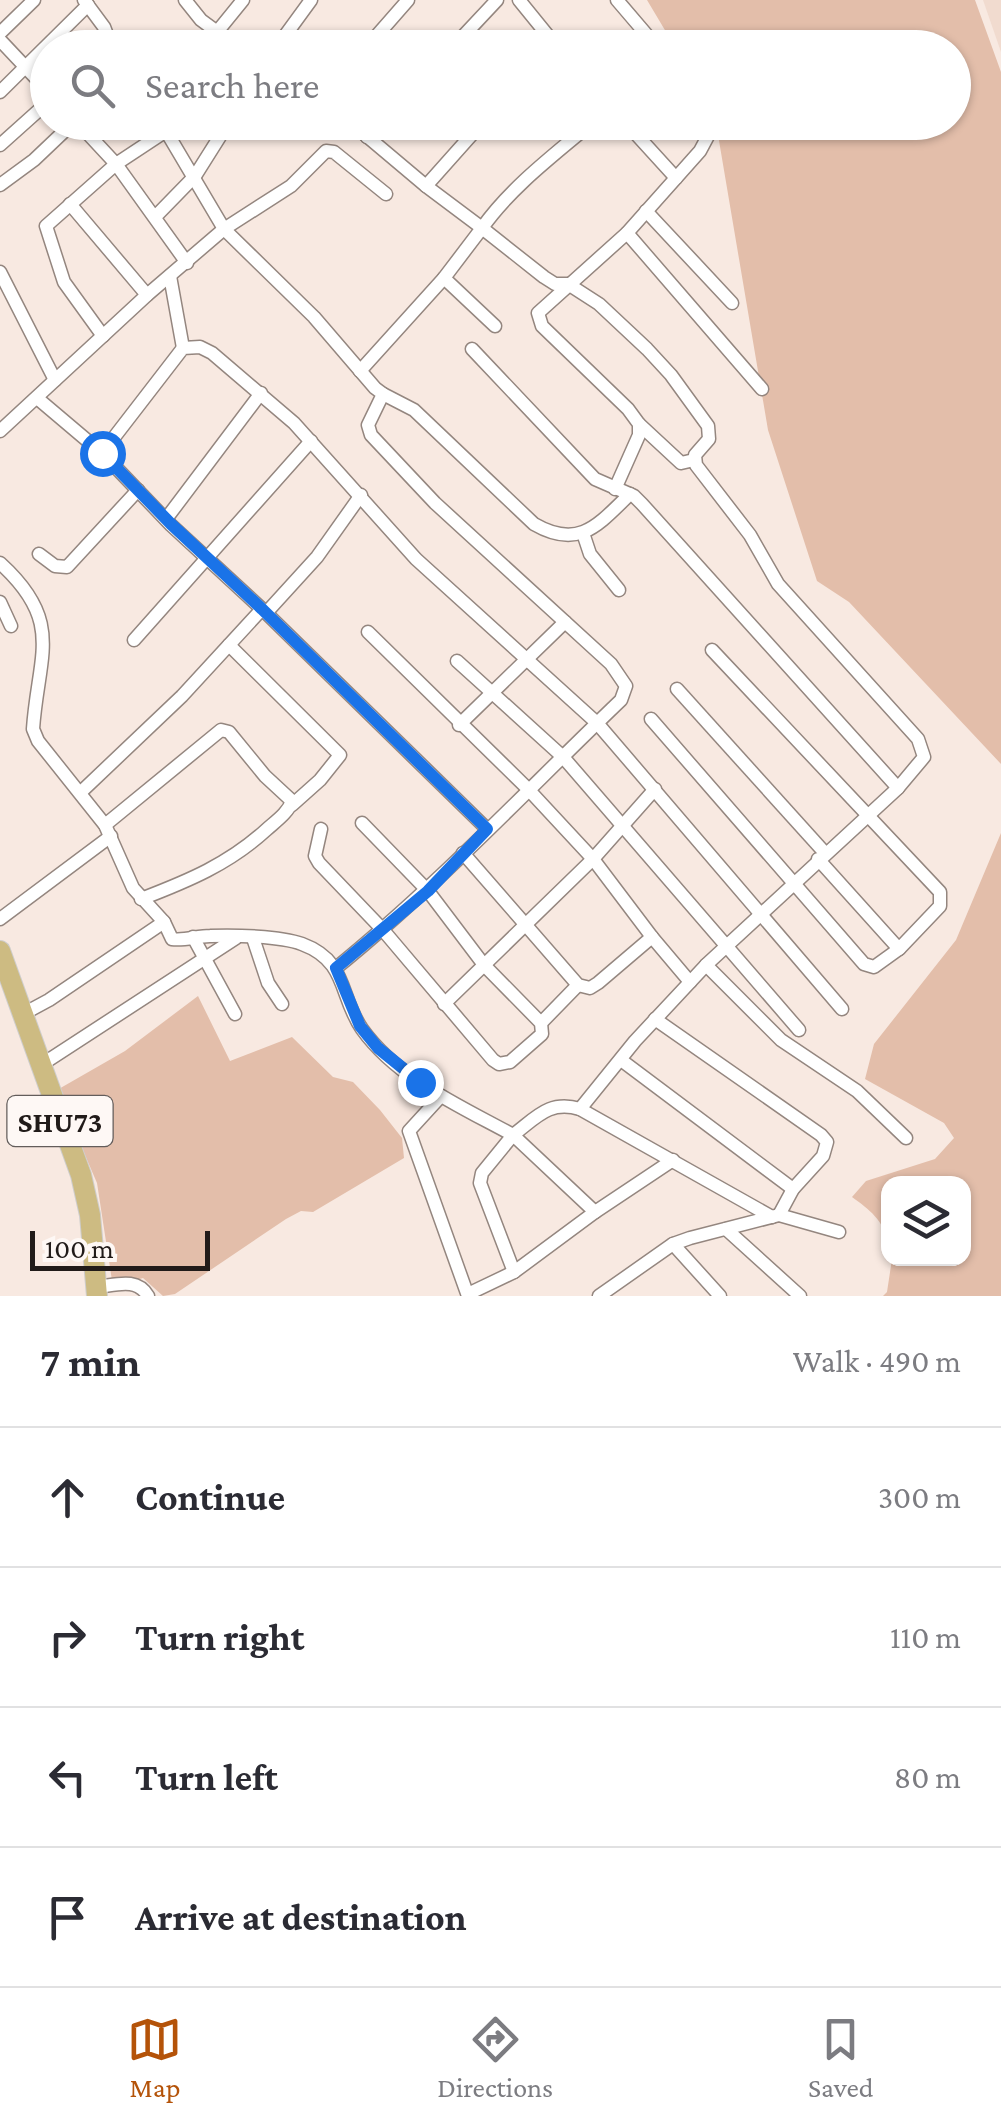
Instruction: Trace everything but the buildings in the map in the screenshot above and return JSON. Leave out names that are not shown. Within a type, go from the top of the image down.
[{"type":"main road","name":"SHU73","points":[[0,950],[81,1175],[90,1214],[97,1292]]},
{"type":"street","points":[[30,72],[0,36],[34,0]]},
{"type":"street","points":[[185,0],[214,30]]},
{"type":"street","points":[[218,30],[243,0]]},
{"type":"street","points":[[289,30],[311,0]]},
{"type":"street","points":[[382,30],[408,0]]},
{"type":"street","points":[[469,30],[497,0]]},
{"type":"street","points":[[518,0],[543,30]]},
{"type":"street","points":[[617,0],[643,30]]},
{"type":"street","points":[[61,30],[86,3],[105,30]]},
{"type":"street","points":[[0,92],[30,64]]},
{"type":"street","points":[[0,145],[30,118]]},
{"type":"street","points":[[0,185],[56,140]]},
{"type":"street","points":[[93,140],[116,164],[186,263]]},
{"type":"street","points":[[103,336],[64,282],[46,226],[146,140]]},
{"type":"street","points":[[174,140],[224,229],[314,317],[383,394],[414,410],[534,524],[560,536],[583,534],[630,494]]},
{"type":"street","points":[[155,217],[195,176],[217,140]]},
{"type":"street","points":[[369,140],[544,277],[555,284],[568,284],[599,304],[647,349],[708,426],[708,439],[694,460],[681,463],[542,326],[538,313],[568,284],[626,233],[706,140]]},
{"type":"street","points":[[426,186],[467,140]]},
{"type":"street","points":[[360,371],[444,278],[494,212],[573,140]]},
{"type":"street","points":[[641,140],[676,178]]},
{"type":"street","points":[[0,432],[147,295],[224,229],[282,193],[326,151],[334,152],[386,194]]},
{"type":"street","points":[[70,204],[147,295]]},
{"type":"street","points":[[646,211],[732,303]]},
{"type":"street","points":[[626,233],[762,389]]},
{"type":"street","points":[[0,272],[54,380]]},
{"type":"street","points":[[170,276],[183,348]]},
{"type":"street","points":[[444,278],[495,326]]},
{"type":"street","points":[[102,453],[183,348],[200,346],[212,353],[312,442],[416,558],[597,724],[842,1009]]},
{"type":"street","points":[[472,350],[595,479],[630,494],[642,504],[898,788]]},
{"type":"street","points":[[166,520],[261,393]]},
{"type":"street","points":[[336,968],[428,891],[621,700],[626,686],[611,664],[435,503],[370,435],[368,425],[383,394]]},
{"type":"street","points":[[36,398],[102,453],[166,520],[487,829]]},
{"type":"street","points":[[615,489],[639,436],[639,424]]},
{"type":"street","points":[[134,640],[312,442]]},
{"type":"street","points":[[580,1110],[706,965],[898,788],[924,757],[918,739],[778,584],[750,535],[694,460]]},
{"type":"street","points":[[39,554],[55,566],[67,566],[138,490]]},
{"type":"street","points":[[82,792],[317,557],[360,495]]},
{"type":"street","points":[[583,534],[590,554],[620,590]]},
{"type":"street","points":[[0,564],[23,585],[42,624],[45,650],[33,729],[38,742],[82,792],[108,830],[141,899],[164,922],[175,942],[193,937],[254,938],[300,943],[316,950],[336,968],[353,1013],[378,1048],[441,1096],[513,1134],[595,1212]]},
{"type":"street","points":[[0,602],[11,626]]},
{"type":"street","points":[[459,725],[565,622]]},
{"type":"street","points":[[368,632],[528,789],[593,860],[690,982]]},
{"type":"street","points":[[141,899],[220,866],[247,847],[320,780],[340,755],[229,645]]},
{"type":"street","points":[[651,719],[870,968],[899,949],[940,906],[942,896],[712,650]]},
{"type":"street","points":[[457,661],[563,757],[799,1030]]},
{"type":"street","points":[[677,690],[899,949]]},
{"type":"street","points":[[0,919],[221,730],[229,732],[264,776],[289,796],[292,805]]},
{"type":"street","points":[[444,1004],[593,860],[655,790]]},
{"type":"street","points":[[320,829],[315,856],[319,863],[499,1064],[510,1062],[538,1040],[541,1023],[484,965],[428,891],[362,824]]},
{"type":"street","points":[[463,853],[578,985],[590,988],[652,937]]},
{"type":"street","points":[[23,1014],[164,922]]},
{"type":"street","points":[[193,937],[235,1014]]},
{"type":"street","points":[[41,1065],[236,938]]},
{"type":"street","points":[[254,938],[268,982],[282,1004]]},
{"type":"street","points":[[706,965],[780,1040],[857,1091],[906,1138]]},
{"type":"street","points":[[541,1023],[578,985]]},
{"type":"street","points":[[606,1294],[673,1244],[776,1216],[827,1148],[821,1135],[655,1020]]},
{"type":"street","points":[[621,1060],[793,1189]]},
{"type":"street","points":[[441,1096],[410,1132],[468,1295],[514,1272],[674,1160]]},
{"type":"street","points":[[514,1272],[480,1183],[482,1173],[513,1134],[563,1104],[776,1216],[838,1232]]},
{"type":"street","points":[[726,1229],[800,1296]]},
{"type":"street","points":[[673,1244],[720,1296]]},
{"type":"street","points":[[97,1292],[134,1283],[144,1288],[148,1296]]},
{"type":"shaded area","points":[[647,0],[975,0],[1001,72],[1001,764],[849,602],[817,581],[768,430],[719,140],[971,140],[971,30],[665,30]]},
{"type":"shaded area","points":[[983,0],[1001,0],[1001,52]]},
{"type":"shaded area","points":[[1001,833],[1001,1296],[883,1296],[891,1266],[971,1266],[971,1176],[882,1176],[935,1159],[954,1138],[944,1123],[865,1079],[874,1044],[956,940]]},
{"type":"shaded area","points":[[198,996],[230,1061],[292,1037],[333,1077],[353,1082],[380,1110],[402,1138],[404,1158],[313,1212],[301,1211],[286,1219],[175,1294],[163,1296],[143,1278],[113,1287],[97,1183],[57,1090],[125,1051]]},
{"type":"shaded area","points":[[881,1176],[881,1225],[852,1197],[866,1181]]},
{"type":"route","points":[[102,453],[487,829],[428,891],[336,968],[360,1026],[378,1048],[420,1082]]}]
